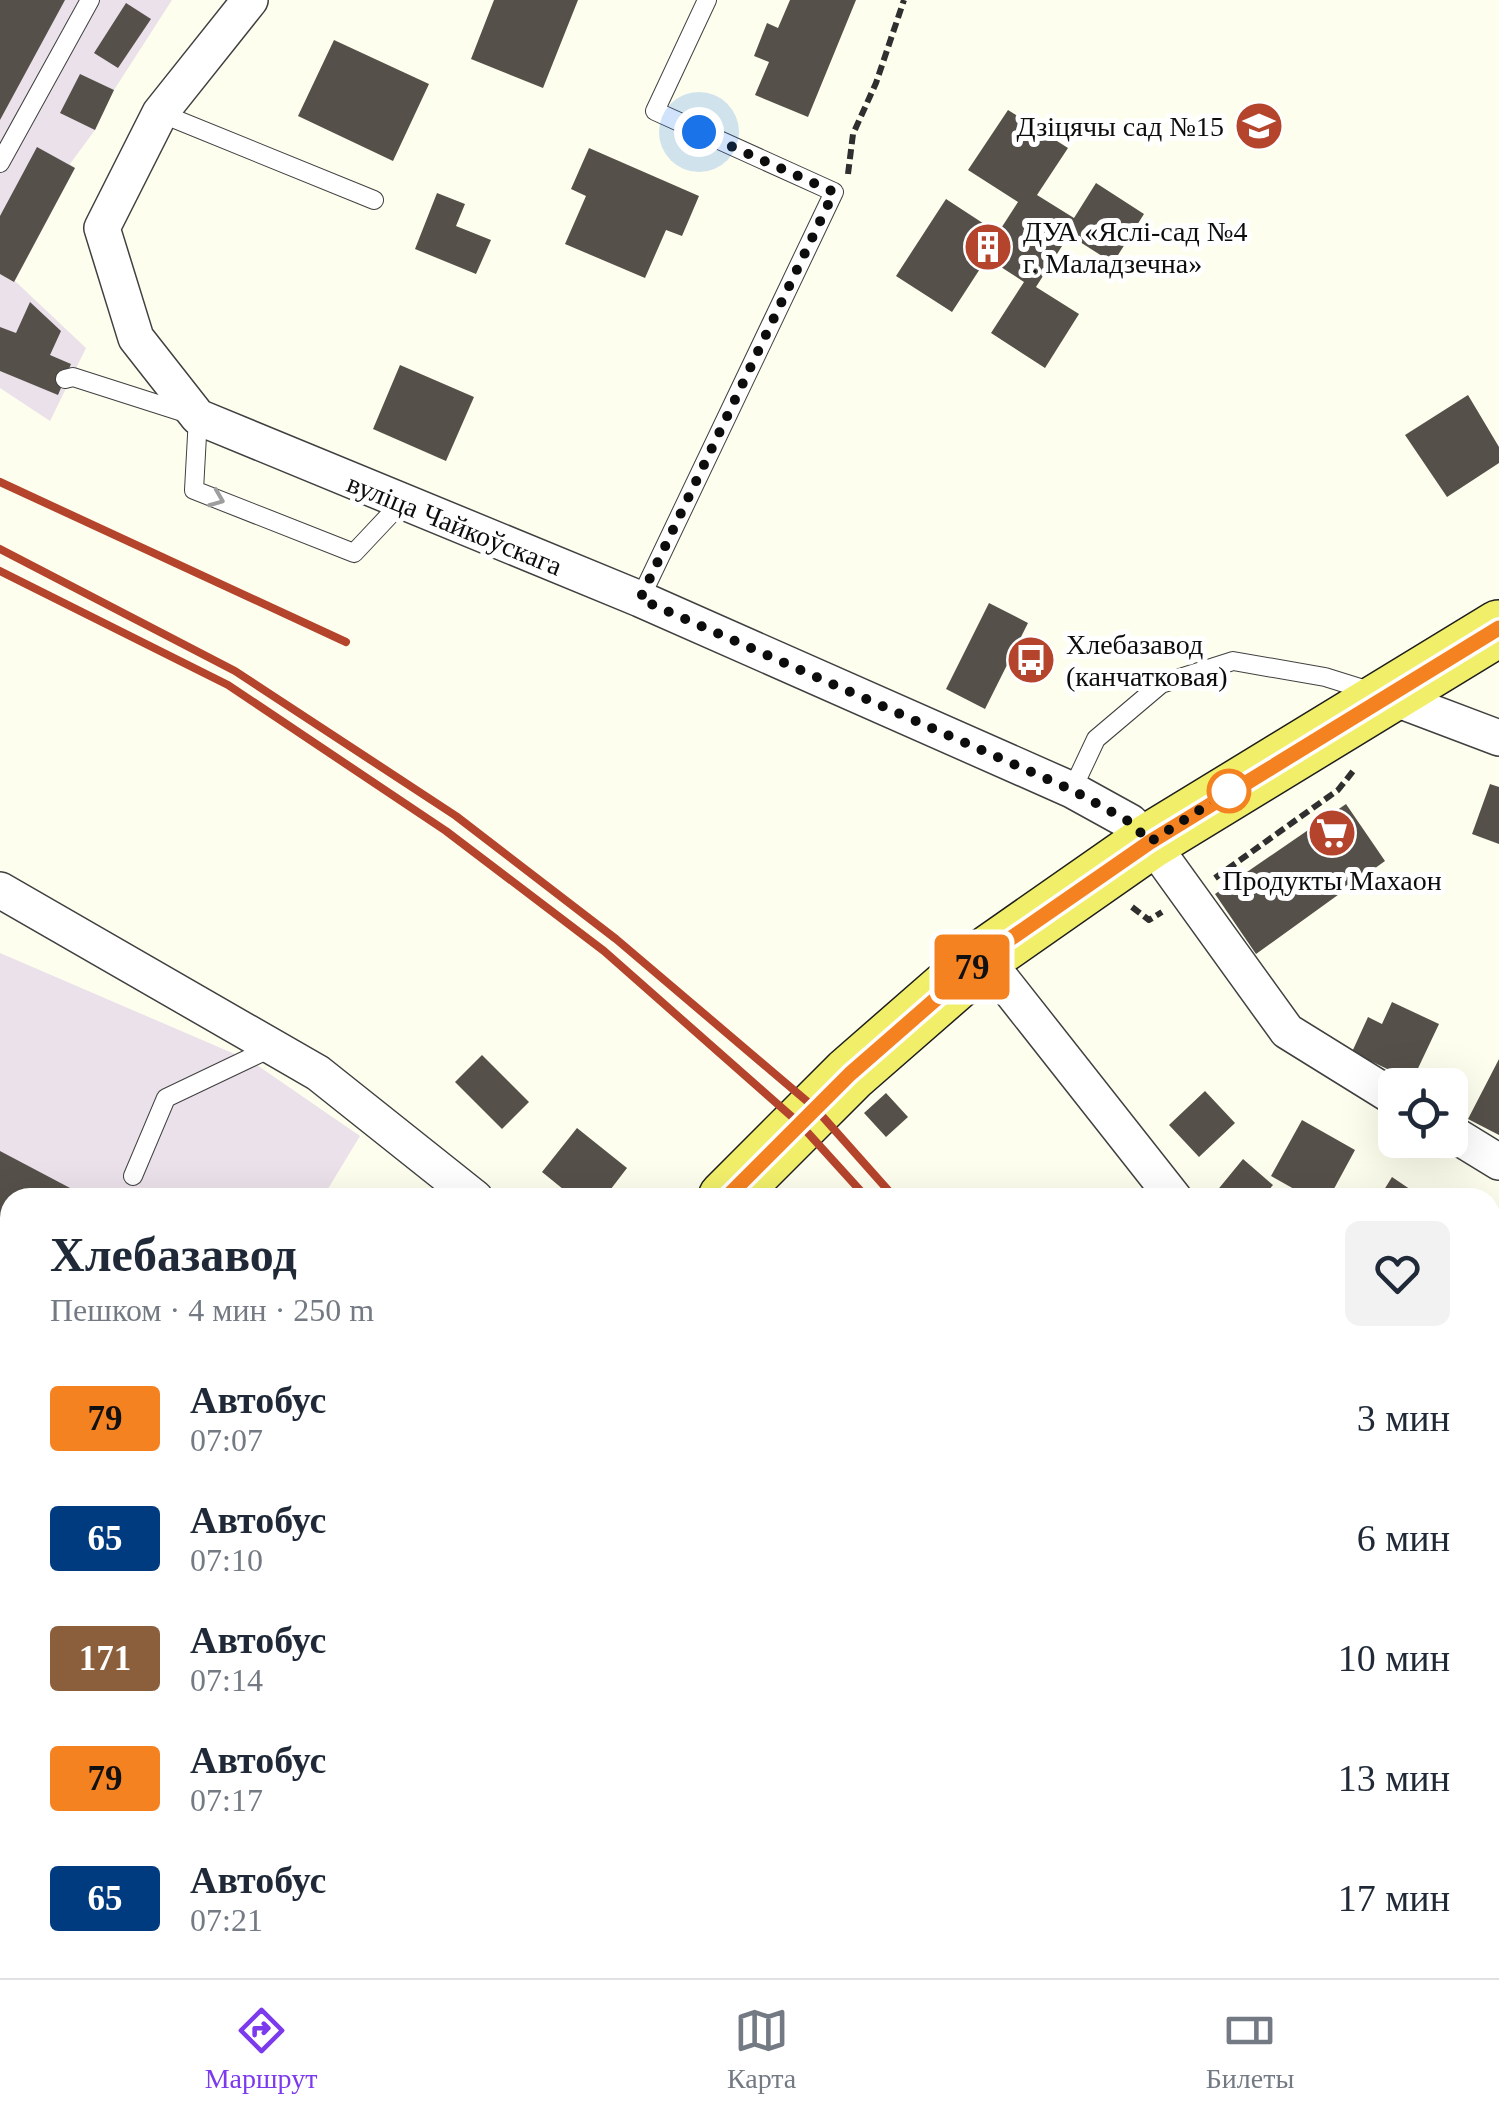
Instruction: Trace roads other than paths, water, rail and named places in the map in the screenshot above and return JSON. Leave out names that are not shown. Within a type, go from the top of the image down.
[{"type":"main road","points":[[736,1188],[850,1074],[984,957],[1150,842],[1499,628]]},
{"type":"street","name":"вуліца Чайкоўскага","points":[[250,0],[160,113],[102,228],[136,338],[198,417],[640,599],[1072,790],[1130,822],[1150,842],[1287,1032],[1378,1088]]},
{"type":"street","points":[[1388,696],[1499,738]]},
{"type":"street","points":[[0,890],[318,1073],[462,1188]]},
{"type":"street","points":[[984,957],[1166,1188]]},
{"type":"street","points":[[1468,1143],[1499,1162]]},
{"type":"lane","points":[[0,162],[90,0]]},
{"type":"lane","points":[[640,599],[834,192],[655,111],[708,0]]},
{"type":"lane","points":[[160,113],[374,200]]},
{"type":"lane","points":[[65,378],[198,417],[194,490],[354,553],[401,502]]},
{"type":"lane","points":[[1072,790],[1096,739],[1161,684],[1233,661],[1324,677],[1388,696]]},
{"type":"lane","points":[[133,1176],[166,1098],[274,1047]]},
{"type":"railway","points":[[0,482],[346,642]]},
{"type":"railway","points":[[0,549],[235,671],[456,816],[616,939],[815,1108],[886,1188]]},
{"type":"railway","points":[[0,571],[228,685],[446,831],[604,951],[799,1123],[858,1188]]},
{"type":"place","name":"Дзіцячы сад №15","points":[[1259,126]]},
{"type":"place","name":"ДУА «Яслі-сад №4 г. Маладзечна»","points":[[988,247]]},
{"type":"place","name":"Хлебазавод (канчатковая)","points":[[1031,660]]},
{"type":"place","name":"Продукты Махаон","points":[[1332,833]]}]
